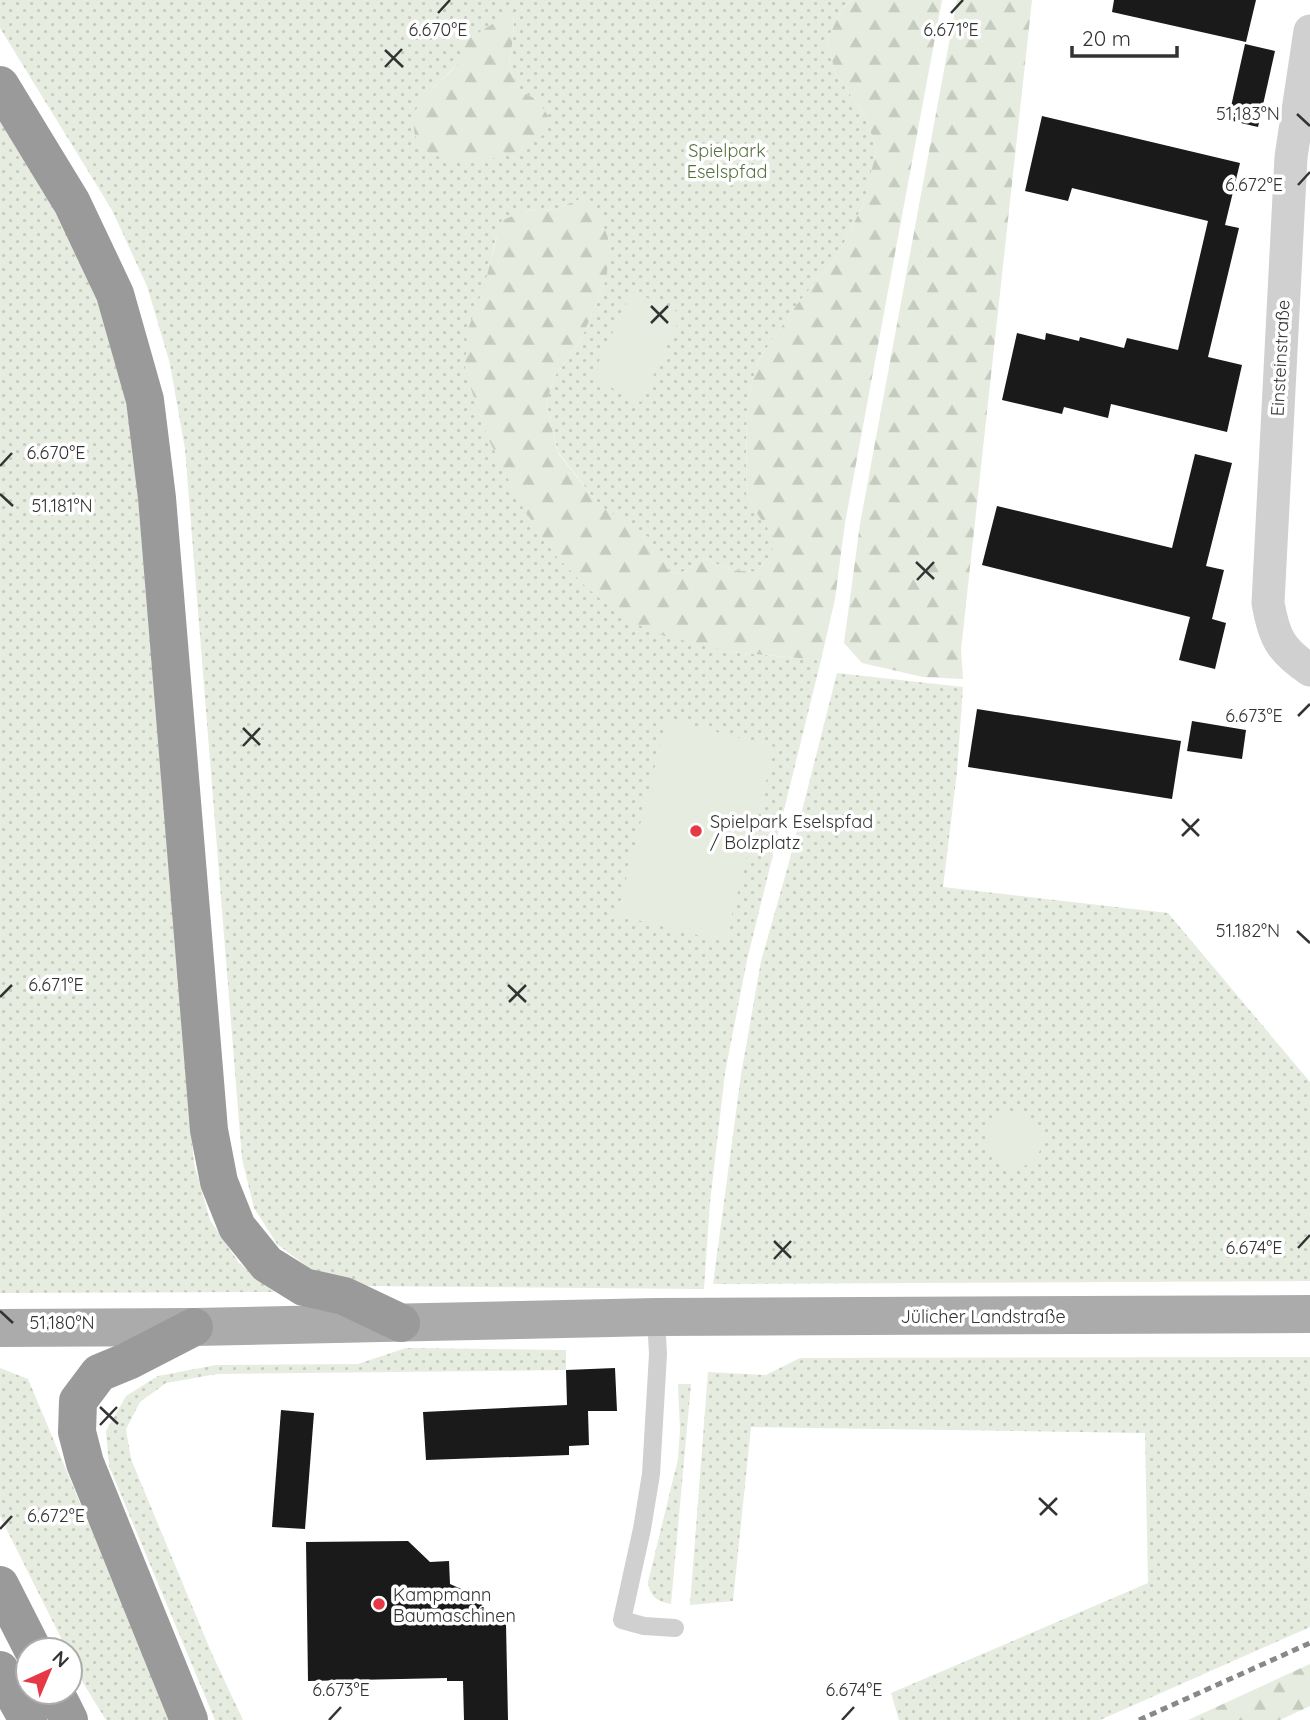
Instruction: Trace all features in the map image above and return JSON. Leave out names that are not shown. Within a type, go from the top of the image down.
[{"type":"highway","points":[[0,85],[72,203],[115,294],[145,400],[158,498],[209,1130],[219,1182],[237,1227],[267,1264],[304,1287],[344,1296],[401,1323]]},
{"type":"highway","points":[[189,1720],[85,1463],[77,1432],[78,1401],[99,1373],[194,1327]]},
{"type":"highway","points":[[0,1585],[26,1636]]},
{"type":"highway","points":[[0,1670],[28,1720]]},
{"type":"main road","name":"Jülicher Landstraße","points":[[0,1328],[194,1327],[656,1317],[1310,1314]]},
{"type":"street","name":"Einsteinstraße","points":[[1310,32],[1306,88],[1291,157],[1268,603],[1272,627],[1280,642],[1293,658],[1310,670]]},
{"type":"lane","points":[[656,1317],[658,1354],[650,1474],[642,1529],[621,1620],[644,1626],[675,1628]]},
{"type":"green space","name":"Spielpark Eselspfad","points":[[0,0],[852,0],[841,10],[827,41],[835,72],[866,118],[877,151],[863,205],[837,257],[798,303],[759,359],[747,400],[746,493],[776,539],[772,553],[757,572],[731,570],[700,557],[690,571],[670,573],[650,539],[599,505],[558,452],[546,404],[555,376],[581,340],[607,277],[585,197],[556,209],[524,211],[496,238],[465,371],[731,652],[821,660],[747,960],[725,1073],[710,1202],[704,1289],[358,1286],[309,1268],[277,1244],[254,1208],[242,1159],[185,449],[170,364],[147,286],[112,210],[0,28]],"holes":[[[514,12],[509,66],[520,91],[538,100],[419,143],[414,129],[417,108],[434,87],[458,64],[487,29]]]},
{"type":"green space","points":[[852,0],[942,0],[845,523],[835,599],[821,660],[731,652],[665,636],[624,619],[586,587],[554,554],[521,505],[488,438],[465,371],[467,332],[485,283],[501,221],[524,211],[556,209],[585,197],[595,203],[608,238],[607,277],[581,340],[555,376],[546,404],[558,453],[599,505],[650,538],[670,573],[690,571],[700,557],[731,570],[757,572],[772,553],[775,539],[746,493],[747,400],[759,359],[798,303],[837,257],[863,205],[877,151],[866,118],[835,72],[827,41],[841,10]]},
{"type":"green space","points":[[957,0],[1032,0],[961,650],[963,679],[923,677],[862,663],[844,643],[860,524]]},
{"type":"green space","points":[[514,11],[509,66],[520,91],[538,100],[548,116],[545,134],[502,157],[455,160],[427,152],[418,142],[414,129],[418,106],[455,67],[466,42]]},
{"type":"green space","points":[[0,111],[96,287],[122,371],[135,463],[194,1164],[210,1220],[239,1263],[275,1292],[0,1293]]},
{"type":"green space","points":[[632,291],[682,314],[641,402],[591,378]]},
{"type":"green space","points":[[837,673],[963,687],[957,772],[943,887],[1168,913],[1310,1082],[1310,1281],[713,1284],[741,1075],[761,961]]},
{"type":"green space","name":"Spielpark Eselspfad / Bolzplatz","points":[[667,719],[775,747],[725,942],[617,915]]},
{"type":"green space","points":[[1008,1112],[1020,1112],[1030,1116],[1038,1124],[1042,1140],[1038,1156],[1030,1164],[1020,1168],[1008,1168],[998,1164],[990,1156],[986,1146],[986,1134],[990,1124],[998,1116]]},
{"type":"green space","points":[[406,1348],[566,1350],[566,1370],[217,1374],[166,1383],[140,1402],[126,1429],[131,1459],[212,1654],[243,1720],[215,1720],[109,1466],[106,1431],[126,1396],[158,1376],[216,1365],[358,1364]]},
{"type":"green space","points":[[1310,1357],[1310,1627],[1100,1720],[899,1720],[891,1693],[1148,1583],[1145,1433],[751,1427],[733,1601],[690,1605],[708,1372],[766,1375],[800,1358]]},
{"type":"green space","points":[[0,1368],[28,1379],[171,1720],[106,1720],[84,1683],[84,1636],[60,1636],[0,1516]]},
{"type":"green space","points":[[678,1384],[691,1384],[671,1604],[655,1598],[648,1582],[678,1459]]},
{"type":"green space","points":[[1310,1664],[1310,1706],[1280,1720],[1188,1720]]},
{"type":"building","points":[[1114,0],[1256,0],[1246,42],[1112,12]]},
{"type":"building","points":[[1245,44],[1275,51],[1258,127],[1228,120]]},
{"type":"building","points":[[1042,116],[1240,163],[1225,225],[1239,228],[1208,357],[1242,365],[1227,432],[1111,404],[1108,418],[1064,407],[1062,414],[1002,400],[1017,333],[1045,340],[1046,333],[1079,341],[1080,337],[1124,348],[1127,338],[1178,350],[1208,221],[1072,188],[1068,201],[1025,191]]},
{"type":"building","points":[[1195,454],[1232,463],[1206,566],[1224,570],[1212,619],[1226,623],[1215,669],[1179,660],[1190,617],[982,565],[997,506],[1172,548]]},
{"type":"building","points":[[977,709],[1181,741],[1172,799],[968,767]]},
{"type":"building","points":[[1192,721],[1246,730],[1242,759],[1187,751]]},
{"type":"building","points":[[615,1368],[617,1411],[588,1411],[589,1445],[569,1446],[569,1455],[426,1460],[423,1412],[567,1405],[566,1370]]},
{"type":"building","points":[[281,1410],[314,1413],[305,1529],[272,1527]]},
{"type":"building","points":[[408,1541],[430,1562],[449,1561],[450,1584],[468,1592],[483,1606],[492,1624],[506,1624],[508,1720],[464,1720],[463,1681],[447,1681],[447,1678],[308,1681],[306,1542]]},
{"type":"railway","points":[[1139,1720],[1310,1643]]},
{"type":"place","name":"Spielpark Eselspfad / Bolzplatz","points":[[696,831]]},
{"type":"place","name":"Kampmann Baumaschinen","points":[[379,1604]]}]
